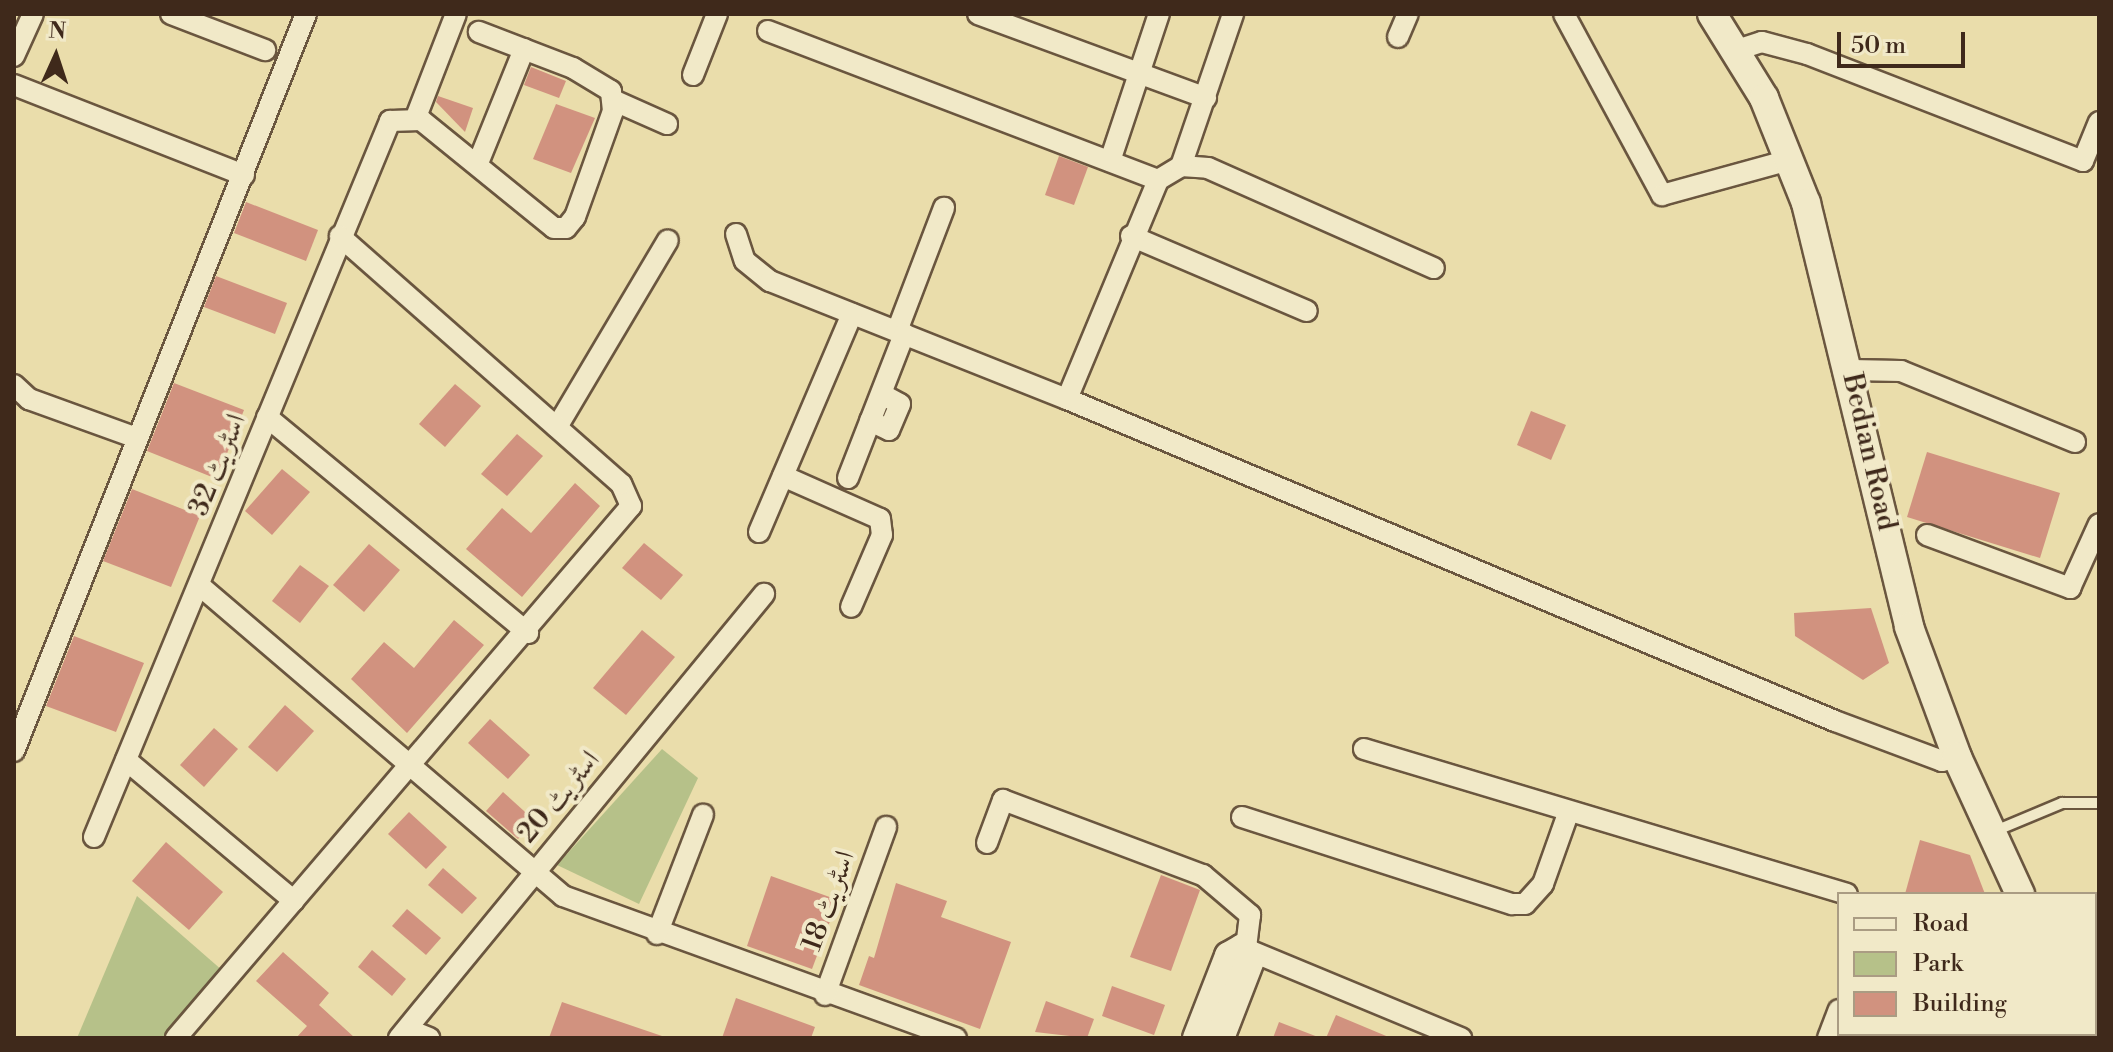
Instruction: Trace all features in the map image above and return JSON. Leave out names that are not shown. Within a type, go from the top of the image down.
[{"type":"main road","name":"Bedian Road","points":[[1712,14],[1764,98],[1789,160],[1851,370],[1909,627],[1957,757],[1989,833],[2019,892]]},
{"type":"main road","points":[[1197,1038],[1229,956],[1246,949],[1250,961],[1220,1038]]},
{"type":"street","points":[[14,56],[33,14]]},
{"type":"street","points":[[171,14],[265,50]]},
{"type":"street","points":[[14,751],[306,14]]},
{"type":"street","name":"اسٹریٹ 32","points":[[94,837],[375,152],[406,117],[456,14]]},
{"type":"street","points":[[693,75],[717,14]]},
{"type":"street","points":[[978,14],[1206,98]]},
{"type":"street","points":[[1110,161],[1159,14]]},
{"type":"street","points":[[1181,166],[1233,14]]},
{"type":"street","points":[[1398,37],[1408,14]]},
{"type":"street","points":[[1564,14],[1662,195],[1789,160]]},
{"type":"street","points":[[768,31],[1158,180]]},
{"type":"street","points":[[479,32],[602,82],[615,101],[667,124]]},
{"type":"street","points":[[1734,51],[1762,42],[1807,54],[2091,164],[2099,122]]},
{"type":"street","points":[[478,163],[524,49]]},
{"type":"street","points":[[14,85],[244,175]]},
{"type":"street","points":[[406,117],[478,163],[549,225],[566,228],[615,101]]},
{"type":"street","points":[[1067,399],[1131,236],[1158,180],[1181,166],[1208,168],[1434,268]]},
{"type":"street","points":[[848,478],[870,421],[889,430],[900,404],[881,394],[944,208]]},
{"type":"street","points":[[736,234],[745,261],[770,281],[1067,399],[1835,721],[1942,761],[1957,757]]},
{"type":"street","points":[[176,1038],[528,633],[631,506],[627,490],[340,236]]},
{"type":"street","points":[[1131,236],[1307,311]]},
{"type":"street","points":[[557,427],[668,240]]},
{"type":"street","points":[[759,532],[852,314]]},
{"type":"street","points":[[1851,370],[1901,371],[2075,442]]},
{"type":"street","points":[[14,385],[29,399],[137,438]]},
{"type":"street","points":[[267,417],[528,633]]},
{"type":"street","points":[[783,476],[880,519],[882,535],[851,607]]},
{"type":"street","points":[[1927,535],[2070,588],[2099,524]]},
{"type":"street","points":[[199,585],[410,769],[563,896],[825,995],[956,1038]]},
{"type":"street","name":"اسٹریٹ 20","points":[[403,1034],[764,594]]},
{"type":"street","points":[[1364,749],[1840,892]]},
{"type":"street","points":[[126,760],[294,901]]},
{"type":"street","points":[[987,843],[1003,800],[1203,875],[1250,915],[1246,949],[1461,1038]]},
{"type":"street","points":[[1242,817],[1512,904],[1525,904],[1543,884],[1569,811]]},
{"type":"street","points":[[657,934],[703,815]]},
{"type":"street","name":"اسٹریٹ 18","points":[[825,995],[886,827]]},
{"type":"street","points":[[1828,1038],[1837,1015]]},
{"type":"street","points":[[403,1034],[429,1038]]},
{"type":"lane","points":[[1989,833],[2062,803],[2099,803]]},
{"type":"green space","points":[[662,749],[698,778],[639,904],[557,865]]},
{"type":"green space","points":[[137,896],[223,971],[165,1038],[77,1038]]},
{"type":"building","points":[[531,67],[566,81],[559,98],[524,85]]},
{"type":"building","points":[[438,96],[473,108],[465,132],[436,102]]},
{"type":"building","points":[[556,104],[595,118],[571,173],[533,159]]},
{"type":"building","points":[[1059,156],[1088,167],[1074,205],[1045,195]]},
{"type":"building","points":[[246,202],[318,230],[306,261],[234,233]]},
{"type":"building","points":[[216,276],[287,303],[275,334],[204,307]]},
{"type":"building","points":[[174,383],[244,410],[217,479],[147,451]]},
{"type":"building","points":[[455,384],[481,406],[445,447],[419,424]]},
{"type":"building","points":[[1531,411],[1566,425],[1551,460],[1517,445]]},
{"type":"building","points":[[517,434],[543,456],[507,496],[481,474]]},
{"type":"building","points":[[1927,452],[2060,493],[2040,558],[1907,517]]},
{"type":"building","points":[[282,469],[310,492],[272,535],[245,511]]},
{"type":"building","points":[[575,483],[600,506],[522,597],[466,549],[502,508],[531,533]]},
{"type":"building","points":[[132,489],[200,516],[171,587],[103,561]]},
{"type":"building","points":[[644,543],[683,575],[661,600],[622,568]]},
{"type":"building","points":[[369,544],[400,570],[364,612],[333,585]]},
{"type":"building","points":[[300,565],[329,586],[300,623],[272,601]]},
{"type":"building","points":[[1871,608],[1889,663],[1863,680],[1795,636],[1794,613]]},
{"type":"building","points":[[454,620],[484,645],[407,733],[351,679],[384,642],[414,668]]},
{"type":"building","points":[[642,630],[675,657],[626,715],[593,688]]},
{"type":"building","points":[[74,636],[144,663],[116,732],[46,706]]},
{"type":"building","points":[[285,705],[314,731],[277,772],[248,747]]},
{"type":"building","points":[[490,719],[530,755],[508,779],[468,743]]},
{"type":"building","points":[[214,728],[238,749],[204,787],[180,765]]},
{"type":"building","points":[[503,792],[535,821],[518,839],[486,811]]},
{"type":"building","points":[[409,812],[447,847],[426,869],[388,834]]},
{"type":"building","points":[[1920,840],[1970,855],[1984,892],[1906,892]]},
{"type":"building","points":[[166,842],[223,892],[189,930],[132,881]]},
{"type":"building","points":[[443,868],[477,898],[462,914],[428,885]]},
{"type":"building","points":[[1161,875],[1200,890],[1171,971],[1130,957]]},
{"type":"building","points":[[771,876],[838,900],[812,969],[747,946]]},
{"type":"building","points":[[896,883],[947,901],[941,917],[1011,942],[980,1029],[859,985],[869,956],[874,958]]},
{"type":"building","points":[[407,909],[441,938],[426,955],[392,926]]},
{"type":"building","points":[[372,950],[406,979],[392,996],[358,967]]},
{"type":"building","points":[[283,952],[329,993],[319,1005],[355,1038],[296,1038],[307,1026],[256,981]]},
{"type":"building","points":[[1112,986],[1165,1005],[1154,1035],[1102,1016]]},
{"type":"building","points":[[736,998],[815,1027],[811,1038],[722,1038]]},
{"type":"building","points":[[1046,1001],[1094,1019],[1087,1038],[1035,1032]]},
{"type":"building","points":[[562,1002],[662,1036],[549,1038]]},
{"type":"building","points":[[1336,1015],[1391,1038],[1326,1038]]},
{"type":"building","points":[[1279,1022],[1318,1037],[1273,1038]]}]
